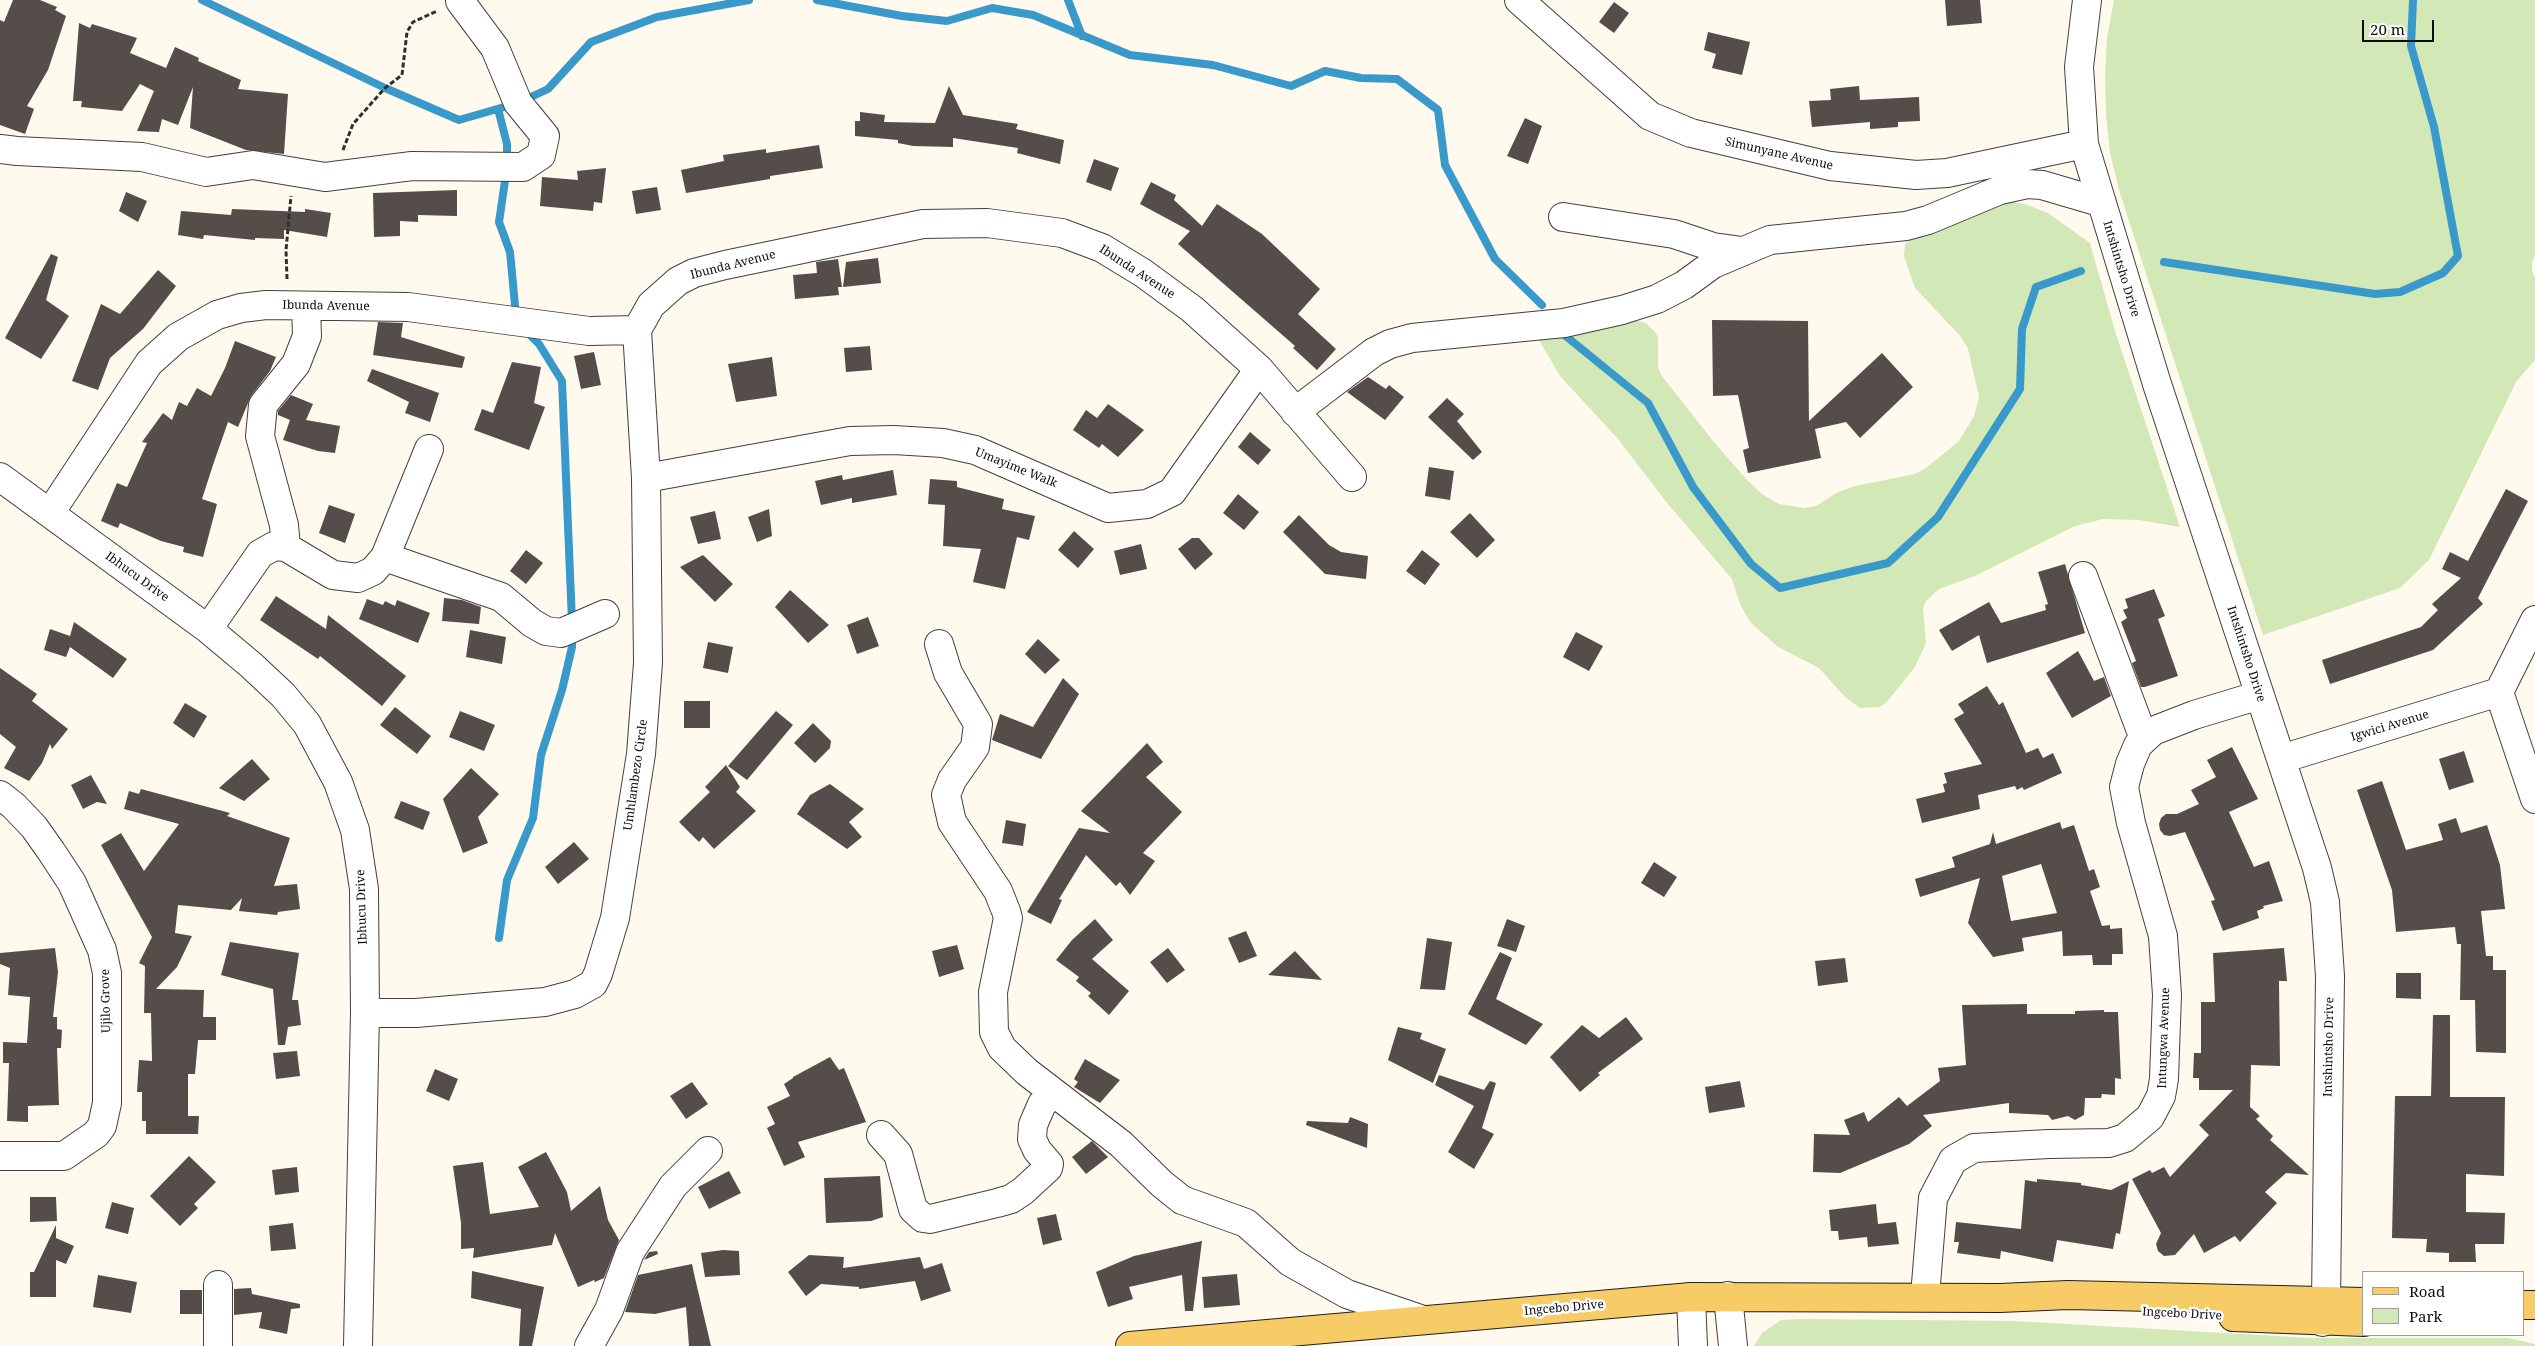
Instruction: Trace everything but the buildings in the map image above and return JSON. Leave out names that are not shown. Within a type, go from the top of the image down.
[{"type":"main road","name":"Ingcebo Drive","points":[[1130,1346],[1691,1297],[1728,1296],[2000,1298],[2068,1295],[2325,1312],[2362,1321]]},
{"type":"main road","name":"Ingcebo Drive","points":[[2325,1312],[2362,1303]]},
{"type":"street","name":"Simunyane Avenue","points":[[1520,0],[1650,116],[1691,133],[1830,166],[1886,174],[1916,175],[1948,173],[2084,144]]},
{"type":"street","name":"Intshintsho Drive","points":[[2087,0],[2079,67],[2084,144],[2100,202],[2157,384],[2318,868],[2325,902],[2330,976],[2325,1312]]},
{"type":"street","points":[[0,148],[17,151],[142,157],[206,172],[253,165],[325,177],[412,166],[524,167],[541,155],[545,136],[518,103],[495,48],[460,1]]},
{"type":"street","points":[[1295,412],[1374,352],[1390,344],[1412,338],[1564,323],[1622,310],[1657,299],[1684,285],[1713,264],[1770,240],[1906,226],[1928,220],[2000,190],[2028,184],[2042,185],[2100,202]]},
{"type":"street","points":[[1563,217],[1674,234],[1713,247],[1742,251]]},
{"type":"street","name":"Ibunda Avenue","points":[[50,512],[137,378],[162,349],[194,326],[217,315],[241,308],[408,306],[589,331],[637,330],[651,306],[678,281],[694,273],[816,244],[923,224],[988,223],[1062,233],[1102,248],[1143,273],[1192,309],[1259,369],[1352,477]]},
{"type":"street","points":[[286,547],[284,525],[260,436],[263,405],[296,364],[307,336],[295,306]]},
{"type":"street","name":"Umhlambezo Circle","points":[[365,1013],[416,1013],[545,1002],[575,994],[593,984],[598,974],[615,918],[641,754],[648,663],[646,478],[637,330]]},
{"type":"street","name":"Umayime Walk","points":[[646,478],[850,442],[894,440],[943,443],[975,450],[1108,508],[1147,504],[1172,492],[1259,369]]},
{"type":"street","points":[[208,629],[260,554],[274,546],[286,547],[333,575],[345,578],[366,576],[373,571],[385,557],[429,449]]},
{"type":"street","name":"Ibhucu Drive","points":[[0,477],[208,629],[252,665],[289,702],[307,724],[338,782],[355,830],[364,888],[365,1013],[358,1346]]},
{"type":"street","points":[[385,557],[501,597],[532,623],[546,631],[561,633],[605,614]]},
{"type":"street","points":[[2083,576],[2144,739]]},
{"type":"street","points":[[2535,620],[2499,692],[2535,799]]},
{"type":"street","points":[[939,644],[948,673],[975,719],[979,730],[975,747],[948,786],[946,795],[948,812],[969,850],[998,891],[1008,918],[993,992],[994,1032],[1002,1048],[1054,1093],[1120,1144],[1162,1184],[1182,1200],[1246,1223],[1290,1262],[1347,1294],[1423,1320]]},
{"type":"street","name":"Igwici Avenue","points":[[2282,759],[2499,692]]},
{"type":"street","name":"Intungwa Avenue","points":[[1925,1296],[1933,1198],[1952,1160],[1974,1148],[2109,1143],[2125,1138],[2150,1118],[2161,1096],[2166,995],[2163,936],[2131,823],[2124,787],[2138,744],[2153,731],[2194,715],[2260,695]]},
{"type":"street","name":"Ujilo Grove","points":[[0,795],[14,806],[34,827],[67,875],[85,909],[102,950],[107,973],[107,1103],[104,1121],[96,1134],[64,1156],[0,1156]]},
{"type":"street","points":[[881,1135],[900,1158],[914,1209],[918,1215],[930,1219],[988,1205],[1011,1198],[1028,1187],[1048,1168],[1049,1164],[1037,1150],[1032,1139],[1033,1125],[1042,1104],[1054,1093]]},
{"type":"street","points":[[589,1346],[609,1310],[630,1252],[673,1186],[708,1151]]},
{"type":"street","points":[[218,1285],[218,1346]]},
{"type":"street","points":[[1728,1296],[1733,1346]]},
{"type":"street","points":[[1691,1297],[1693,1346]]},
{"type":"path","points":[[295,306],[291,193],[325,177],[335,168],[353,124],[385,88],[402,75],[407,32],[413,22],[460,1]]},
{"type":"green space","points":[[2114,0],[2535,0],[2535,256],[2532,262],[2532,271],[2535,277],[2535,360],[2516,382],[2429,560],[2400,588],[2263,635],[2119,190],[2110,153],[2105,77],[2107,38]]},
{"type":"green space","points":[[2006,201],[2025,204],[2048,213],[2090,243],[2115,331],[2180,527],[2139,520],[2103,519],[2075,526],[1975,576],[1939,589],[1926,601],[1923,608],[1926,643],[1915,667],[1886,703],[1879,707],[1860,708],[1845,697],[1819,668],[1778,647],[1750,622],[1740,604],[1732,579],[1667,503],[1618,439],[1560,376],[1539,340],[1543,335],[1628,319],[1646,323],[1656,333],[1658,338],[1658,368],[1662,376],[1713,441],[1748,481],[1762,494],[1779,504],[1804,508],[1816,506],[1838,492],[1855,486],[1915,474],[1926,468],[1959,441],[1974,416],[1979,397],[1968,349],[1962,338],[1915,288],[1904,256],[1905,244],[1911,238]]},
{"type":"green space","points":[[1781,1320],[2015,1321],[2312,1338],[2508,1338],[2535,1344],[2535,1346],[1754,1346],[1762,1333]]},
{"type":"waterway","points":[[202,0],[385,88],[459,120],[518,103],[548,89],[591,42],[657,17],[749,0]]},
{"type":"waterway","points":[[817,0],[902,16],[947,21],[992,8],[1033,15],[1130,55],[1213,65],[1291,86],[1325,71],[1361,78],[1397,79],[1438,110],[1445,165],[1495,259],[1542,305]]},
{"type":"waterway","points":[[1068,0],[1082,36]]},
{"type":"waterway","points":[[2164,262],[2375,294],[2400,292],[2443,273],[2458,256],[2434,127],[2411,46],[2413,0]]},
{"type":"waterway","points":[[498,109],[507,144],[507,167],[499,222],[510,252],[516,316]]},
{"type":"waterway","points":[[1562,333],[1648,403],[1693,487],[1751,564],[1780,588],[1888,563],[1938,517],[2020,389],[2022,329],[2036,287],[2081,271]]},
{"type":"waterway","points":[[526,331],[539,344],[562,381],[572,622]]},
{"type":"waterway","points":[[499,938],[507,880],[533,818],[541,755],[562,690],[572,647],[572,634]]}]
